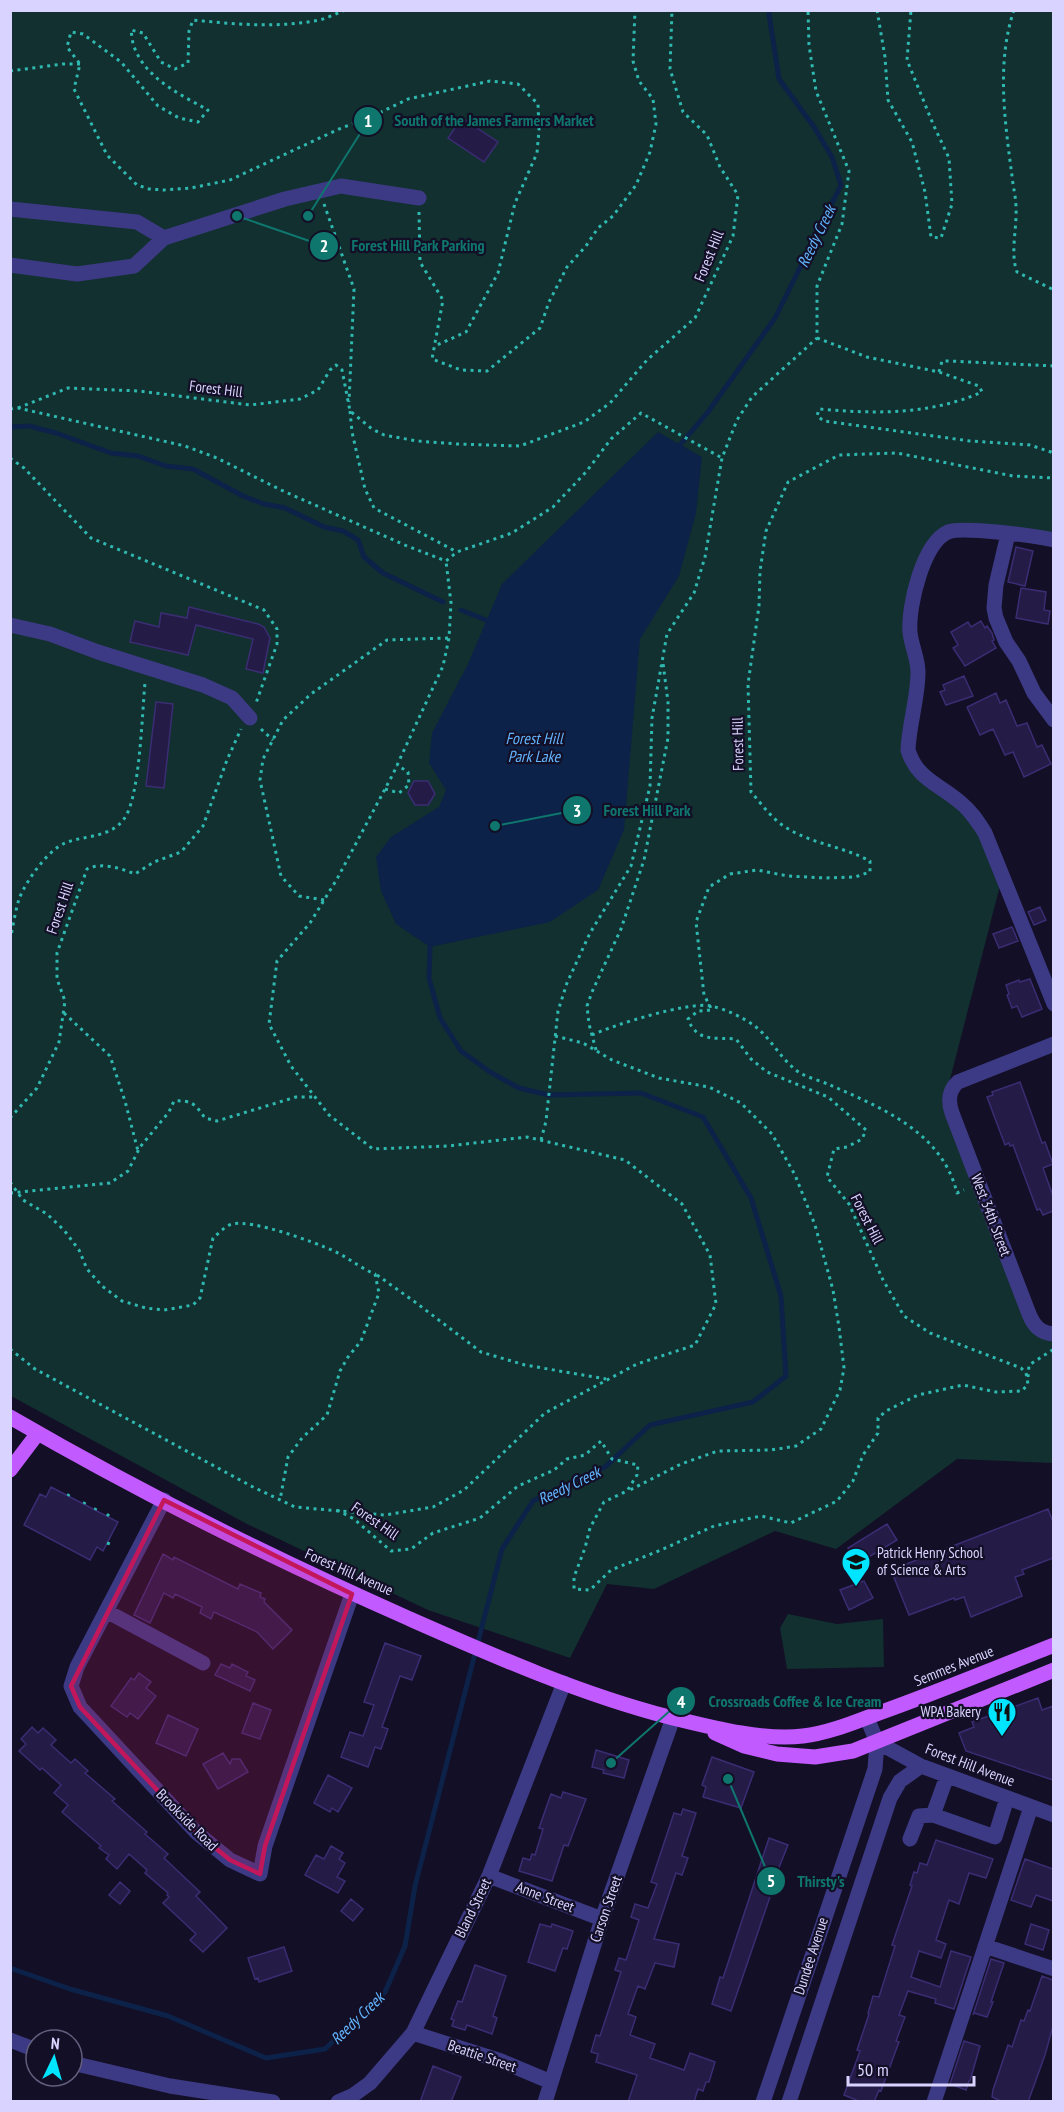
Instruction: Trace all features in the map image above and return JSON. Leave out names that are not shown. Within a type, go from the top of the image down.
[{"type":"main road","name":"Forest Hill Avenue","points":[[10,1417],[294,1567],[453,1638],[564,1683],[639,1709],[690,1723],[744,1746],[777,1754],[815,1757],[853,1751],[877,1742]]},
{"type":"main road","points":[[10,1470],[38,1433]]},
{"type":"main road","name":"Semmes Avenue","points":[[867,1718],[1053,1645]]},
{"type":"main road","points":[[877,1742],[1053,1670]]},
{"type":"main road","name":"Forest Hill Avenue","points":[[690,1723],[774,1737],[788,1737],[823,1732],[867,1718]]},
{"type":"street","points":[[10,266],[77,274],[134,266],[164,238],[285,199],[341,186],[419,198]]},
{"type":"street","points":[[10,209],[136,222],[164,238]]},
{"type":"street","points":[[1053,540],[1034,536],[962,530],[949,532],[939,540],[923,565],[917,580],[911,613],[910,632],[918,674],[908,750],[911,761],[920,773],[960,802],[985,833],[1053,1004]]},
{"type":"street","points":[[1008,534],[998,575],[994,608],[1000,630],[1020,661],[1034,693],[1053,720]]},
{"type":"street","points":[[10,626],[50,634],[146,668],[203,685],[232,698],[250,718]]},
{"type":"street","name":"West 34th Street","points":[[1049,1333],[1033,1323],[1029,1314],[952,1113],[949,1099],[958,1082],[1053,1044]]},
{"type":"street","name":"Brookside Road","points":[[164,1500],[106,1611],[71,1686],[80,1707],[196,1833],[230,1860],[260,1874],[265,1846],[352,1594]]},
{"type":"street","points":[[106,1611],[203,1663]]},
{"type":"street","name":"Bland Street","points":[[338,2102],[352,2096],[370,2083],[412,2033],[489,1876],[564,1683]]},
{"type":"street","name":"Carson Street","points":[[545,2102],[602,1918],[673,1718]]},
{"type":"street","points":[[867,1718],[877,1742]]},
{"type":"street","name":"Forest Hill Avenue","points":[[877,1742],[921,1766],[1053,1815]]},
{"type":"street","name":"Dundee Avenue","points":[[763,2102],[875,1769],[877,1742]]},
{"type":"street","name":"Dundee Avenue","points":[[789,2102],[890,1798],[900,1780],[921,1766]]},
{"type":"street","points":[[933,1815],[947,1776]]},
{"type":"street","points":[[910,1839],[919,1816],[933,1815],[995,1837],[1007,1798]]},
{"type":"street","points":[[933,2102],[1031,1808]]},
{"type":"street","points":[[860,1809],[884,1816]]},
{"type":"street","name":"Anne Street","points":[[489,1876],[602,1918]]},
{"type":"street","points":[[985,1946],[1053,1969]]},
{"type":"street","name":"Beattie Street","points":[[412,2033],[501,2061],[550,2082]]},
{"type":"street","points":[[84,2066],[170,2086],[273,2102]]},
{"type":"path","points":[[345,10],[316,21],[234,24],[193,20],[189,31],[188,63],[175,69],[161,62],[143,33],[131,30],[134,49],[148,69],[173,91],[208,110],[198,122],[178,118],[158,106],[121,62],[83,34],[70,32],[68,47],[80,64],[74,89],[107,155],[137,185],[164,190],[230,180],[320,137],[408,99],[490,81],[518,84],[538,104],[537,153],[515,203],[494,281],[466,332],[435,346]]},
{"type":"path","points":[[419,198],[420,262],[442,300],[432,359],[461,370],[487,371],[540,328],[549,302],[567,267],[586,246],[598,228],[613,216],[636,185],[650,152],[656,124],[653,99],[639,81],[633,61],[635,10]]},
{"type":"path","name":"Forest Hill","points":[[18,408],[68,388],[139,391],[250,405],[300,399],[318,390],[330,370],[336,365],[342,370],[350,411],[372,429],[384,435],[447,443],[520,446],[584,422],[610,403],[647,360],[695,318],[733,236],[738,195],[720,167],[707,135],[683,112],[670,69],[672,10]]},
{"type":"path","points":[[541,1140],[546,1121],[558,1011],[567,983],[590,933],[631,866],[650,786],[652,718],[667,634],[694,593],[705,557],[722,458],[737,420],[752,397],[817,338],[817,286],[842,224],[849,171],[816,91],[809,45],[808,10]]},
{"type":"path","points":[[877,10],[885,57],[888,100],[912,142],[925,192],[931,237],[941,238],[952,204],[949,158],[907,60],[911,10]]},
{"type":"path","points":[[1014,10],[1007,31],[1004,65],[1004,107],[1016,207],[1014,263],[1017,272],[1053,290]]},
{"type":"path","points":[[10,71],[80,64]]},
{"type":"path","points":[[320,191],[354,289],[350,411],[352,432],[365,489],[375,508],[457,552]]},
{"type":"path","points":[[817,338],[867,357],[939,372],[979,386],[982,392],[942,406],[910,411],[867,412],[819,409],[817,416],[824,421],[970,441],[1030,445],[1053,453]]},
{"type":"path","points":[[939,372],[942,361],[1053,366]]},
{"type":"path","points":[[10,409],[18,408],[185,446],[217,458],[280,490],[407,546],[446,561]]},
{"type":"path","points":[[446,561],[457,552],[512,533],[553,507],[586,472],[611,439],[641,413],[722,458]]},
{"type":"path","name":"Forest Hill","points":[[1028,1379],[1021,1368],[930,1332],[904,1316],[883,1280],[849,1204],[827,1177],[834,1149],[862,1139],[866,1130],[828,1097],[767,1072],[751,1059],[736,1039],[710,1039],[692,1028],[688,1019],[698,1011],[712,1010],[704,995],[696,922],[710,887],[730,874],[757,870],[788,876],[825,878],[855,878],[870,872],[870,861],[860,855],[802,836],[777,821],[751,792],[748,684],[759,606],[760,571],[766,531],[788,482],[839,455],[897,453],[1013,476],[1053,478]]},
{"type":"path","name":"Forest Hill","points":[[10,458],[24,468],[91,538],[264,610],[277,629],[277,644],[250,718],[243,725],[227,760],[203,826],[181,852],[154,862],[135,874],[113,866],[92,866],[87,869],[57,953],[57,979],[65,1001],[59,1042],[37,1088],[10,1118]]},
{"type":"path","points":[[10,1349],[35,1369],[253,1487],[295,1507],[385,1515],[433,1506],[464,1490],[545,1413],[637,1364],[695,1345],[716,1304],[710,1254],[682,1204],[624,1160],[527,1137],[448,1146],[373,1149],[329,1115],[291,1066],[269,1023],[277,961],[310,923],[324,900],[385,789],[443,666],[449,638],[451,603],[446,561]]},
{"type":"path","points":[[324,900],[299,896],[281,876],[260,780],[263,759],[283,720],[310,694],[387,640],[449,638]]},
{"type":"path","points":[[596,1051],[587,1006],[591,992],[621,929],[644,860],[668,738],[668,702],[662,659]]},
{"type":"path","points":[[10,940],[19,899],[38,868],[50,854],[65,843],[115,828],[125,818],[132,802],[135,783],[146,668]]},
{"type":"path","points":[[385,789],[399,793],[409,785],[408,772],[397,765]]},
{"type":"path","points":[[592,1035],[609,1027],[695,1005],[710,1006],[733,1014],[757,1028],[800,1073],[909,1124],[932,1145],[946,1165],[957,1193],[979,1184]]},
{"type":"path","points":[[64,1012],[110,1056],[138,1151]]},
{"type":"path","points":[[555,1036],[583,1042],[612,1060],[659,1078],[709,1087],[741,1103],[772,1134],[795,1175],[815,1226],[833,1290],[844,1368],[840,1390],[821,1429],[796,1446],[771,1450],[718,1451],[681,1464],[604,1502],[590,1527],[574,1577],[574,1589],[590,1590],[611,1570],[714,1526],[761,1516],[791,1523],[837,1501],[853,1481],[863,1455],[878,1433],[878,1418],[886,1411],[918,1395],[963,1385],[996,1392],[1022,1391],[1028,1384],[1029,1365],[1053,1349]]},
{"type":"path","points":[[10,1193],[110,1183],[128,1171],[138,1151],[169,1112],[174,1101],[185,1100],[196,1105],[205,1118],[217,1121],[296,1097],[316,1098]]},
{"type":"path","points":[[10,1182],[23,1200],[47,1214],[64,1230],[79,1250],[87,1269],[102,1287],[122,1301],[146,1308],[164,1310],[193,1305],[200,1298],[213,1238],[230,1224],[251,1224],[286,1233],[336,1252],[375,1274],[481,1352],[525,1365],[608,1380]]},
{"type":"path","points":[[280,1500],[288,1457],[302,1438],[327,1415],[340,1371],[361,1341],[379,1293],[375,1274]]},
{"type":"path","name":"Forest Hill","points":[[337,1510],[354,1519],[391,1551],[411,1549],[433,1533],[480,1518],[518,1486],[554,1470],[567,1459],[585,1455],[601,1441],[612,1459],[638,1465],[637,1475],[627,1491]]},
{"type":"highlighted area","points":[[164,1500],[352,1594],[265,1846],[260,1874],[230,1860],[196,1832],[80,1707],[71,1686]]},
{"type":"green space","points":[[11,11],[1053,11],[1053,540],[948,535],[916,583],[910,752],[962,801],[1003,874],[946,1095],[1031,1318],[1053,1333],[1053,1463],[957,1459],[836,1549],[775,1531],[654,1589],[607,1584],[570,1658],[428,1610],[247,1524],[11,1396]]},
{"type":"green space","points":[[788,1614],[837,1624],[883,1619],[884,1667],[787,1669],[780,1628]]},
{"type":"water","name":"Forest Hill Park Lake","points":[[658,432],[702,457],[696,513],[679,576],[640,639],[624,830],[598,890],[550,922],[430,947],[396,924],[381,891],[376,857],[391,837],[439,807],[446,790],[429,763],[432,733],[468,664],[502,584]]},
{"type":"building","points":[[462,118],[498,142],[484,162],[448,138]]},
{"type":"building","points":[[1016,547],[1033,551],[1025,586],[1008,582]]},
{"type":"building","points":[[1021,588],[1046,592],[1044,610],[1050,611],[1048,624],[1016,618]]},
{"type":"building","points":[[189,607],[264,627],[270,638],[263,673],[246,669],[253,639],[196,625],[188,655],[130,642],[135,621],[159,627],[161,613],[187,618]]},
{"type":"building","points":[[981,621],[992,633],[994,640],[992,641],[996,648],[965,666],[953,648],[958,645],[951,632],[968,622],[971,627]]},
{"type":"building","points":[[964,676],[973,696],[946,705],[940,692],[945,690],[943,685]]},
{"type":"building","points":[[996,693],[1000,703],[1006,700],[1017,726],[1027,723],[1037,747],[1042,745],[1051,764],[1024,777],[1013,752],[1005,755],[993,729],[980,735],[967,707]]},
{"type":"building","points":[[156,702],[173,704],[164,788],[146,786]]},
{"type":"building","points":[[414,781],[428,781],[435,794],[428,805],[415,805],[408,793]]},
{"type":"building","points":[[1040,907],[1046,920],[1034,925],[1028,912]]},
{"type":"building","points":[[1012,927],[1018,941],[999,948],[993,934]]},
{"type":"building","points":[[1030,979],[1042,1009],[1022,1017],[1017,1006],[1012,1008],[1006,985]]},
{"type":"building","points":[[1020,1082],[1042,1143],[1045,1142],[1053,1164],[1043,1168],[1053,1196],[1053,1211],[1043,1215],[1040,1209],[1037,1210],[1013,1145],[1010,1146],[1009,1143],[1005,1145],[987,1097],[993,1095],[992,1092]]},
{"type":"building","points":[[51,1487],[118,1522],[103,1551],[97,1547],[90,1560],[24,1525],[40,1494],[46,1497]]},
{"type":"building","points":[[1048,1509],[1053,1522],[1053,1558],[1022,1570],[1024,1574],[1015,1577],[1022,1596],[971,1617],[964,1597],[955,1600],[954,1598],[909,1615],[891,1570]]},
{"type":"building","points":[[887,1524],[897,1540],[857,1564],[848,1548]]},
{"type":"building","points":[[163,1554],[173,1560],[174,1557],[238,1589],[240,1584],[261,1593],[260,1597],[265,1599],[264,1602],[292,1630],[273,1649],[257,1632],[214,1612],[211,1619],[200,1613],[202,1607],[175,1594],[173,1598],[164,1593],[150,1623],[134,1615]]},
{"type":"building","points":[[864,1581],[873,1598],[849,1610],[840,1590]]},
{"type":"building","points":[[385,1643],[421,1656],[412,1680],[400,1676],[382,1727],[388,1729],[381,1749],[375,1747],[368,1767],[341,1757],[350,1732],[363,1736],[374,1705],[364,1702]]},
{"type":"building","points":[[221,1664],[230,1668],[232,1664],[248,1672],[246,1676],[255,1680],[250,1691],[215,1675]]},
{"type":"building","points":[[139,1673],[151,1682],[146,1688],[156,1696],[138,1719],[130,1713],[127,1717],[111,1706],[131,1678],[134,1680]]},
{"type":"building","points":[[1038,1698],[1042,1710],[1053,1706],[1053,1780],[966,1751],[959,1733],[974,1727],[972,1722]]},
{"type":"building","points":[[253,1703],[271,1710],[260,1739],[242,1733]]},
{"type":"building","points":[[168,1715],[198,1729],[186,1756],[156,1743]]},
{"type":"building","points":[[32,1727],[38,1733],[43,1728],[56,1740],[51,1745],[71,1763],[75,1759],[88,1771],[85,1773],[115,1799],[112,1801],[147,1832],[145,1834],[168,1854],[164,1858],[200,1892],[196,1896],[227,1928],[203,1952],[190,1940],[196,1934],[163,1903],[169,1897],[168,1893],[145,1873],[147,1870],[129,1854],[117,1869],[106,1859],[109,1855],[99,1848],[101,1846],[62,1812],[68,1805],[54,1793],[61,1785],[19,1751],[26,1744],[21,1739]]},
{"type":"building","points":[[596,1750],[629,1760],[624,1778],[603,1773],[604,1770],[592,1767]]},
{"type":"building","points":[[223,1753],[230,1764],[232,1759],[240,1759],[248,1772],[218,1789],[203,1764]]},
{"type":"building","points":[[712,1757],[754,1772],[741,1808],[703,1797],[706,1787],[702,1785]]},
{"type":"building","points":[[328,1775],[352,1788],[338,1812],[332,1808],[330,1812],[314,1803]]},
{"type":"building","points":[[563,1792],[586,1799],[568,1846],[564,1845],[552,1881],[519,1871],[523,1858],[530,1860],[532,1854],[535,1855],[543,1829],[539,1828],[551,1794],[561,1798]]},
{"type":"building","points":[[683,1809],[696,1813],[682,1856],[688,1858],[682,1875],[676,1873],[654,1939],[679,1944],[674,1967],[655,1963],[645,1989],[638,1986],[628,2014],[636,2017],[630,2035],[655,2044],[650,2058],[684,2070],[690,2053],[715,2062],[709,2082],[706,2082],[703,2091],[698,2089],[694,2102],[628,2102],[637,2075],[596,2062],[598,2054],[591,2052],[596,2035],[600,2036],[621,1972],[615,1970],[619,1958],[626,1960],[639,1920],[631,1917],[635,1904],[648,1908],[657,1884],[651,1882],[674,1813],[681,1815]]},
{"type":"building","points":[[769,1838],[788,1845],[770,1890],[772,1891],[731,2011],[712,2004],[720,1977],[723,1978]]},
{"type":"building","points":[[936,1840],[993,1859],[986,1878],[969,1873],[959,1904],[949,1900],[936,1940],[946,1944],[941,1958],[919,1951],[911,1977],[940,1987],[951,1951],[971,1957],[954,2009],[935,2003],[936,1999],[908,1991],[899,2015],[905,2017],[896,2041],[899,2042],[881,2091],[879,2090],[874,2102],[861,2102],[844,2095],[860,2051],[857,2050],[873,1996],[879,1997],[895,1946],[892,1945],[912,1886],[910,1885],[914,1872],[917,1873],[920,1863],[927,1865]]},
{"type":"building","points":[[331,1846],[343,1853],[339,1859],[345,1863],[337,1877],[345,1881],[338,1893],[305,1875],[316,1855],[324,1859]]},
{"type":"building","points":[[1025,1859],[1053,1869],[1053,1901],[1036,1895],[1031,1907],[1011,1900]]},
{"type":"building","points":[[120,1882],[130,1891],[120,1904],[109,1895]]},
{"type":"building","points":[[351,1899],[363,1909],[353,1921],[341,1911]]},
{"type":"building","points":[[540,1924],[551,1927],[552,1924],[573,1931],[567,1949],[563,1948],[555,1971],[528,1962]]},
{"type":"building","points":[[1031,1924],[1049,1930],[1043,1950],[1025,1944]]},
{"type":"building","points":[[284,1947],[292,1971],[259,1982],[258,1978],[255,1979],[248,1958]]},
{"type":"building","points":[[991,1959],[1004,1963],[991,2002],[993,2002],[987,2017],[974,2013],[973,2015]]},
{"type":"building","points":[[475,1965],[506,1976],[493,2016],[497,2018],[492,2034],[467,2025],[465,2030],[452,2026],[454,2020],[451,2019],[458,2001],[462,2002]]},
{"type":"building","points":[[1042,1976],[1053,1980],[1053,2026],[1045,2055],[1028,2102],[1003,2102],[992,2097],[993,2090],[1008,2045],[1012,2047],[1021,2020],[1024,2021],[1028,2010],[1030,2011]]},
{"type":"building","points":[[964,2041],[980,2046],[966,2090],[950,2084]]},
{"type":"building","points":[[433,2066],[461,2077],[451,2102],[420,2102]]},
{"type":"waterway","name":"Reedy Creek","points":[[680,445],[708,412],[775,318],[841,185],[832,157],[814,127],[779,79],[769,14],[771,10]]},
{"type":"waterway","points":[[10,427],[29,426],[111,453],[138,456],[166,466],[193,469],[243,496],[264,504],[285,508],[324,527],[343,531],[358,540],[364,557],[383,573],[443,602]]},
{"type":"waterway","points":[[461,610],[486,620]]},
{"type":"waterway","name":"Reedy Creek","points":[[10,1968],[70,1989],[168,2016],[266,2058],[325,2049],[385,1992],[405,1946],[415,1886],[502,1549],[533,1501],[605,1467],[650,1425],[753,1402],[786,1376],[781,1296],[751,1198],[703,1117],[641,1093],[549,1095],[519,1088],[490,1072],[461,1051],[440,1018],[429,978],[430,947]]},
{"type":"place","name":"Forest Hill Park Parking","points":[[237,216]]},
{"type":"place","name":"South of the James Farmers Market","points":[[308,216]]},
{"type":"place","name":"Forest Hill Park","points":[[495,826]]},
{"type":"place","name":"Patrick Henry School of Science & Arts","points":[[856,1588]]},
{"type":"place","name":"WPA Bakery","points":[[1002,1738]]},
{"type":"place","name":"Crossroads Coffee & Ice Cream","points":[[611,1763]]},
{"type":"place","name":"Thirsty's","points":[[728,1779]]}]
